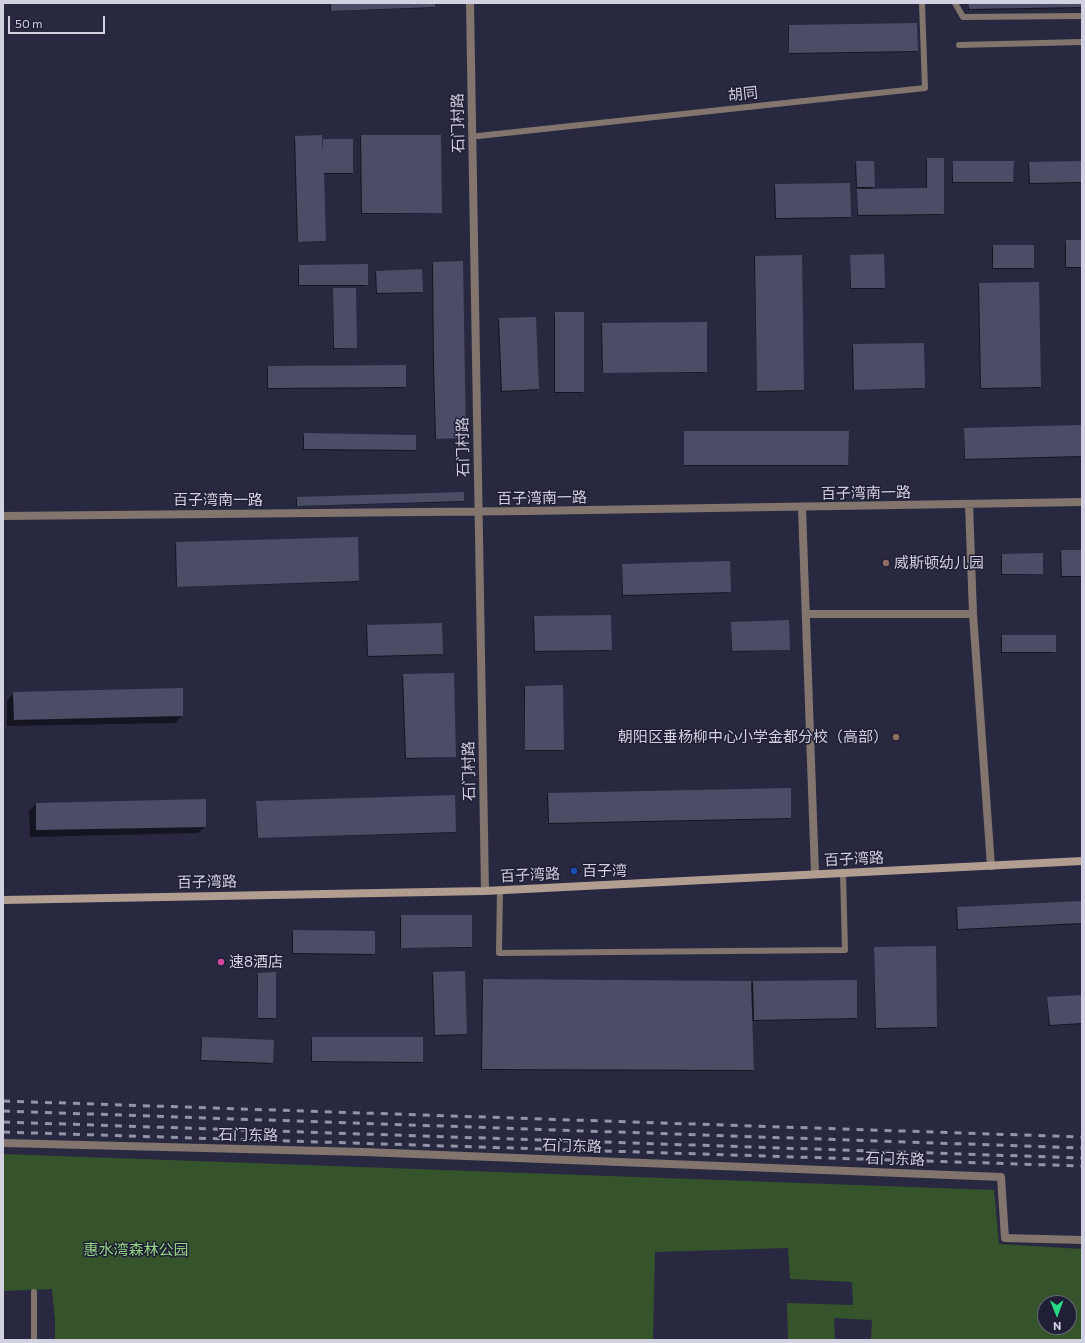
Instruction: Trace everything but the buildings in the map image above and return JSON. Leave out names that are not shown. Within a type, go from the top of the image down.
[{"type":"street","name":"石门村路","points":[[470,3],[486,891]]},
{"type":"street","name":"百子湾南一路","points":[[3,516],[802,508],[1082,502]]},
{"type":"street","points":[[969,504],[973,614],[991,866]]},
{"type":"street","points":[[802,508],[814,874]]},
{"type":"street","points":[[806,614],[973,614]]},
{"type":"street","name":"百子湾路","points":[[3,900],[486,891],[1082,861]]},
{"type":"street","name":"石门东路","points":[[3,1142],[364,1152],[1001,1177],[1005,1238],[1082,1240]]},
{"type":"lane","name":"胡同","points":[[478,136],[925,88],[922,3]]},
{"type":"lane","points":[[955,3],[963,18],[1082,16]]},
{"type":"lane","points":[[959,44],[1082,42]]},
{"type":"lane","points":[[500,890],[499,953],[845,950],[843,873]]},
{"type":"lane","points":[[34,1292],[34,1340]]},
{"type":"green space","name":"惠水湾森林公园","points":[[3,1154],[994,1190],[999,1244],[1082,1249],[1082,1340],[871,1340],[872,1320],[834,1318],[835,1340],[788,1340],[787,1303],[853,1305],[852,1282],[790,1279],[788,1248],[655,1252],[653,1340],[55,1340],[55,1319],[52,1289],[3,1291]]},
{"type":"railway","points":[[3,1101],[1082,1137]]},
{"type":"railway","points":[[3,1111],[1082,1148]]},
{"type":"railway","points":[[3,1122],[1082,1158]]},
{"type":"railway","points":[[3,1132],[1082,1166]]},
{"type":"place","name":"威斯顿幼儿园","points":[[886,563]]},
{"type":"place","name":"朝阳区垂杨柳中心小学金都分校（高部）","points":[[896,737]]},
{"type":"place","name":"百子湾","points":[[574,871]]},
{"type":"place","name":"速8酒店","points":[[221,962]]}]
